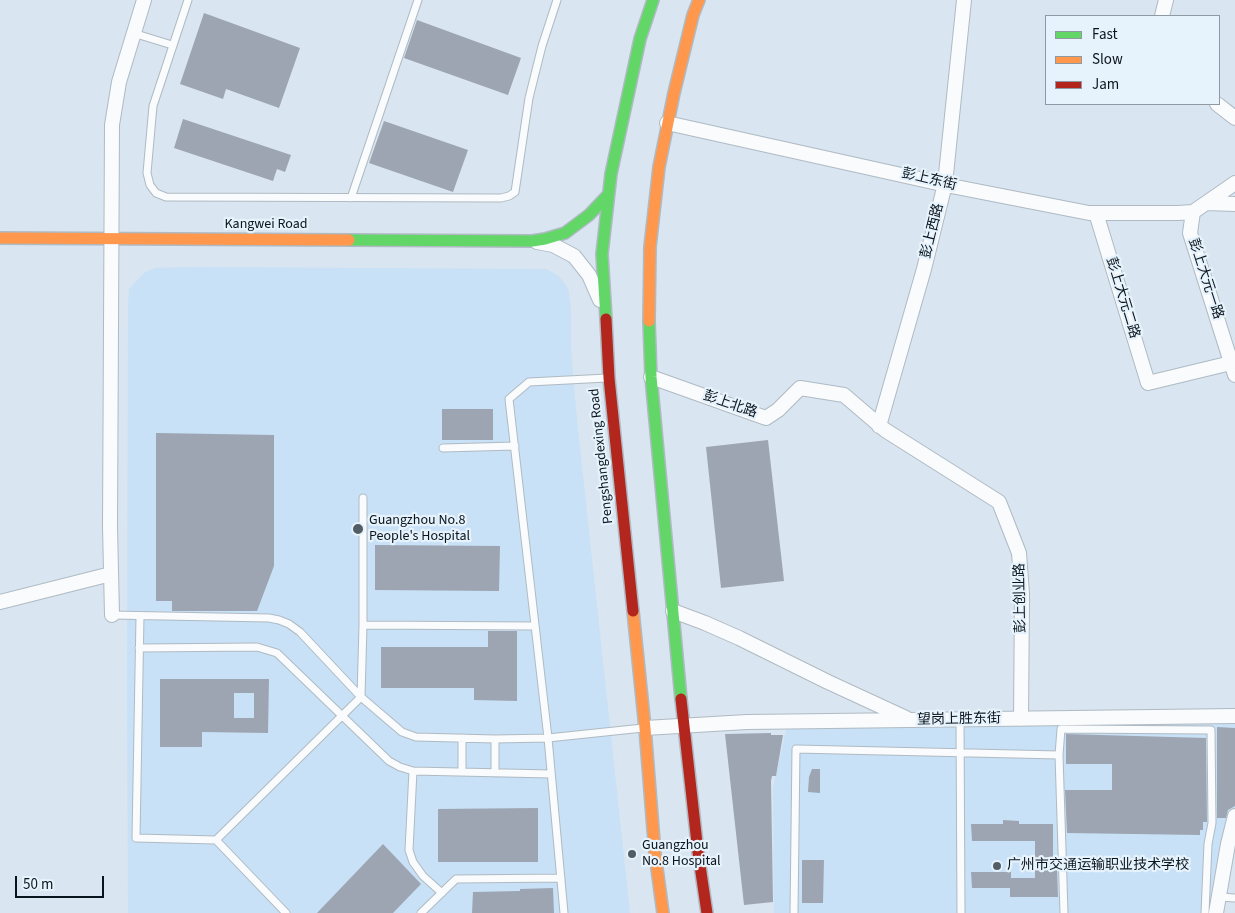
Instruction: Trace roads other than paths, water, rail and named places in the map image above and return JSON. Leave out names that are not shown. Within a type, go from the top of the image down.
[{"type":"street","points":[[112,616],[112,125],[119,82],[144,0]]},
{"type":"street","name":"Pengshangdexing Road","points":[[653,0],[640,40],[611,174],[602,254],[610,378],[645,728],[655,854],[663,913]]},
{"type":"street","points":[[699,0],[693,16],[667,123],[659,167],[650,247],[649,324],[651,377],[684,724],[707,913]]},
{"type":"street","name":"彭上西路","points":[[879,426],[924,269],[945,184],[964,0]]},
{"type":"street","points":[[1162,15],[1166,0]]},
{"type":"street","points":[[1218,105],[1235,118]]},
{"type":"street","name":"彭上东街","points":[[667,123],[945,184],[1096,213],[1193,212]]},
{"type":"street","points":[[1193,212],[1235,183]]},
{"type":"street","name":"Kangwei Road","points":[[0,238],[532,241],[565,233],[589,215],[608,195]]},
{"type":"street","points":[[1206,203],[1235,204]]},
{"type":"street","name":"彭上大元一路","points":[[1193,212],[1190,233],[1233,369]]},
{"type":"street","name":"彭上大元二路","points":[[1096,213],[1148,383],[1233,369]]},
{"type":"street","points":[[532,241],[553,245],[574,256],[590,275],[605,312]]},
{"type":"street","name":"彭上北路","points":[[651,377],[766,418],[778,410],[800,388],[844,395],[879,426]]},
{"type":"street","name":"彭上创业路","points":[[879,426],[999,502],[1020,553],[1022,594],[1021,719]]},
{"type":"street","points":[[0,602],[111,574]]},
{"type":"street","points":[[673,611],[739,638],[828,682],[912,720]]},
{"type":"street","name":"望岗上胜东街","points":[[645,728],[684,724],[1235,716]]},
{"type":"street","points":[[1216,913],[1235,816]]},
{"type":"lane","points":[[188,0],[154,106],[147,173],[150,185],[156,193],[166,197],[501,198],[509,196],[515,192],[529,98],[542,46],[557,0]]},
{"type":"lane","points":[[351,198],[418,0]]},
{"type":"lane","points":[[134,33],[172,45]]},
{"type":"lane","points":[[564,913],[548,738],[509,399],[529,382],[610,378]]},
{"type":"lane","points":[[443,448],[515,446]]},
{"type":"lane","points":[[216,840],[361,697],[363,498]]},
{"type":"lane","points":[[112,616],[269,618],[289,624],[300,632],[361,697],[407,735],[416,737],[548,738],[645,728]]},
{"type":"lane","points":[[140,616],[136,838],[216,840],[286,913]]},
{"type":"lane","points":[[363,625],[535,626]]},
{"type":"lane","points":[[139,648],[256,647],[268,650],[285,659],[389,761],[413,771],[551,774]]},
{"type":"lane","points":[[960,720],[961,913]]},
{"type":"lane","points":[[1064,913],[1061,729],[1211,730],[1212,824],[1208,844],[1205,913]]},
{"type":"lane","points":[[462,738],[462,772]]},
{"type":"lane","points":[[495,739],[495,773]]},
{"type":"lane","points":[[794,913],[796,749],[1060,755]]},
{"type":"lane","points":[[413,771],[409,850],[413,862],[422,876],[442,893]]},
{"type":"lane","points":[[421,913],[456,879],[561,878]]},
{"type":"lane","points":[[1220,897],[1235,898]]},
{"type":"place","name":"Guangzhou No.8 People's Hospital","points":[[358,529]]},
{"type":"place","name":"Guangzhou No.8 Hospital","points":[[632,854]]},
{"type":"place","name":"广州市交通运输职业技术学校","points":[[997,866]]}]
